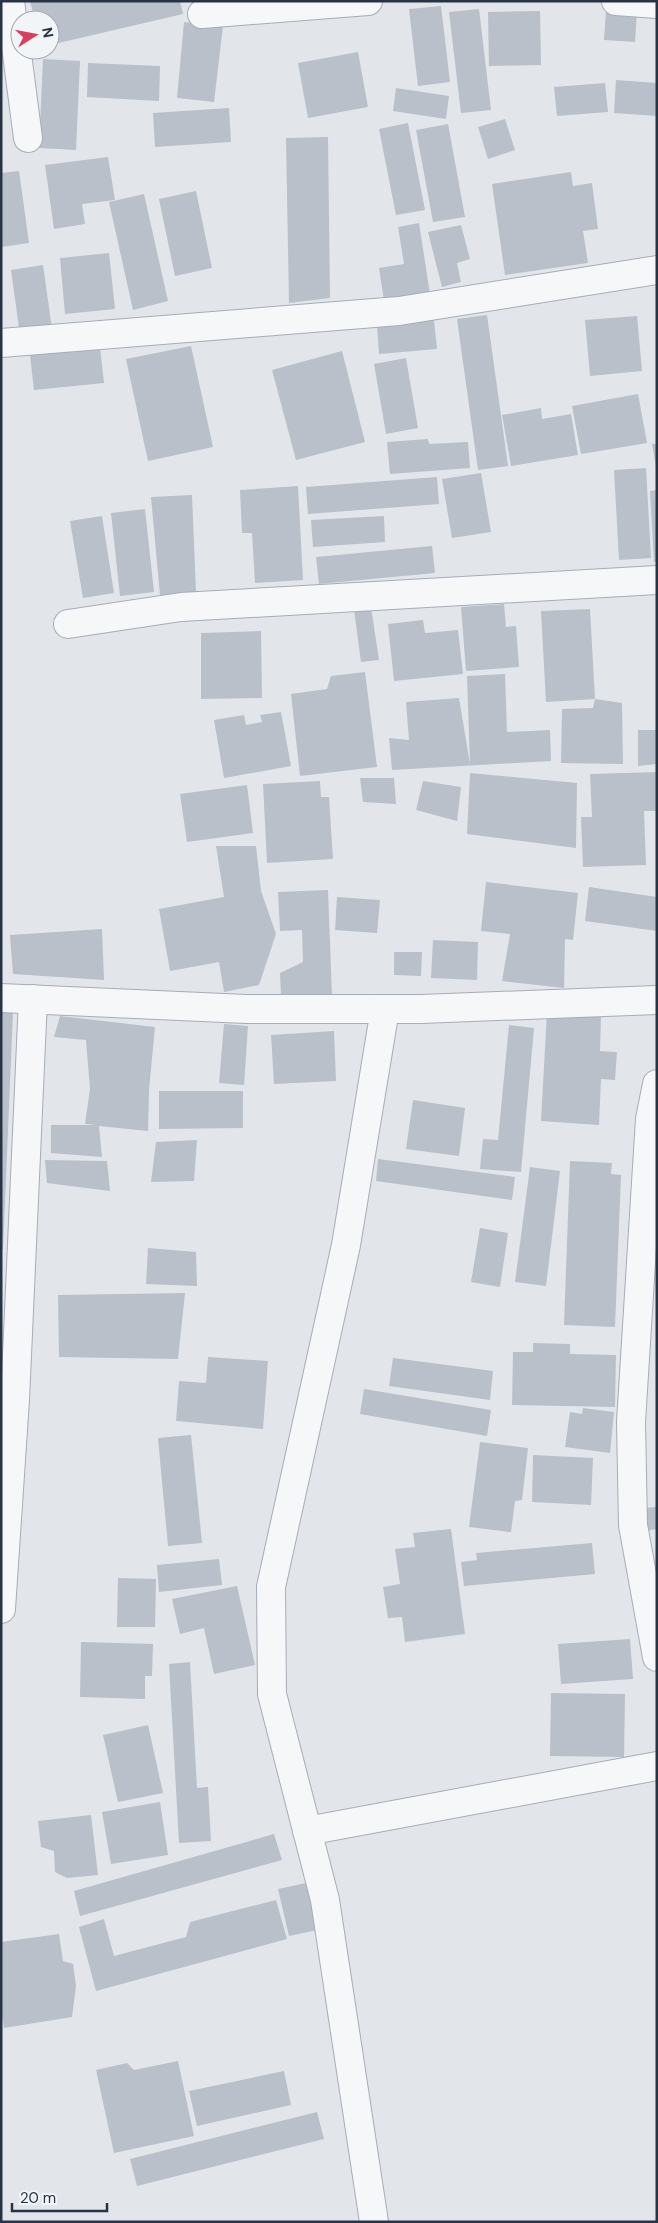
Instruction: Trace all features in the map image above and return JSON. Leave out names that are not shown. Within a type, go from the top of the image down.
[{"type":"street","points":[[10,1],[28,138]]},
{"type":"street","points":[[202,14],[368,1]]},
{"type":"street","points":[[616,1],[657,4]]},
{"type":"street","points":[[1,343],[399,311],[657,270]]},
{"type":"street","points":[[68,624],[182,607],[657,580]]},
{"type":"street","points":[[1,998],[246,1009],[385,1009],[657,1000]]},
{"type":"street","points":[[1,1609],[14,1410],[33,999]]},
{"type":"street","points":[[374,2222],[325,1900],[272,1694],[270,1587],[346,1245],[385,1009]]},
{"type":"street","points":[[657,1084],[650,1119],[631,1422],[633,1525],[657,1657]]},
{"type":"street","points":[[307,1831],[657,1766]]},
{"type":"building","points":[[30,1],[180,1],[183,14],[60,43],[60,10],[32,10]]},
{"type":"building","points":[[441,6],[450,82],[418,86],[409,9]]},
{"type":"building","points":[[479,9],[491,110],[461,113],[449,12]]},
{"type":"building","points":[[606,10],[637,12],[635,42],[604,40]]},
{"type":"building","points":[[540,11],[541,65],[489,66],[488,12]]},
{"type":"building","points":[[184,22],[223,26],[214,102],[177,98]]},
{"type":"building","points":[[358,52],[368,107],[308,118],[298,63]]},
{"type":"building","points":[[43,60],[80,61],[76,150],[39,148]]},
{"type":"building","points":[[88,63],[160,66],[159,101],[87,97]]},
{"type":"building","points":[[616,80],[657,83],[657,116],[614,113]]},
{"type":"building","points":[[605,83],[608,112],[557,116],[554,87]]},
{"type":"building","points":[[396,88],[449,96],[446,119],[393,111]]},
{"type":"building","points":[[229,108],[231,142],[155,147],[153,113]]},
{"type":"building","points":[[505,119],[515,150],[488,159],[478,127]]},
{"type":"building","points":[[408,123],[425,210],[396,215],[379,129]]},
{"type":"building","points":[[448,124],[465,217],[433,222],[416,130]]},
{"type":"building","points":[[328,137],[330,298],[289,303],[286,138]]},
{"type":"building","points":[[108,157],[115,200],[82,204],[85,224],[54,229],[45,165]]},
{"type":"building","points":[[19,171],[29,243],[1,247],[1,173]]},
{"type":"building","points":[[571,172],[573,186],[592,183],[598,229],[583,231],[588,263],[505,275],[492,184]]},
{"type":"building","points":[[196,191],[212,268],[175,276],[159,199]]},
{"type":"building","points":[[144,194],[168,301],[133,310],[109,202]]},
{"type":"building","points":[[419,223],[430,294],[384,301],[379,268],[404,264],[398,227]]},
{"type":"building","points":[[461,225],[470,259],[457,263],[461,282],[442,287],[428,232]]},
{"type":"building","points":[[109,253],[115,309],[65,314],[60,258]]},
{"type":"building","points":[[43,265],[52,329],[20,335],[11,270]]},
{"type":"building","points":[[487,315],[508,466],[478,470],[457,319]]},
{"type":"building","points":[[637,316],[642,371],[590,376],[585,320]]},
{"type":"building","points":[[434,320],[437,349],[379,354],[377,325]]},
{"type":"building","points":[[191,346],[213,447],[148,461],[126,359]]},
{"type":"building","points":[[100,347],[104,383],[34,390],[30,355]]},
{"type":"building","points":[[342,351],[365,442],[296,460],[272,370]]},
{"type":"building","points":[[406,358],[418,428],[386,434],[374,364]]},
{"type":"building","points":[[638,394],[647,443],[581,454],[572,406]]},
{"type":"building","points":[[541,408],[542,419],[571,414],[578,455],[511,466],[502,415]]},
{"type":"building","points":[[428,439],[429,444],[468,442],[470,468],[390,474],[387,442]]},
{"type":"building","points":[[652,444],[657,444],[657,467],[656,467]]},
{"type":"building","points":[[646,468],[651,558],[619,560],[614,470]]},
{"type":"building","points":[[481,473],[491,532],[452,538],[442,479]]},
{"type":"building","points":[[437,477],[439,504],[308,514],[306,487]]},
{"type":"building","points":[[298,486],[303,580],[255,583],[252,533],[242,533],[240,490]]},
{"type":"building","points":[[657,490],[657,562],[654,562],[650,491]]},
{"type":"building","points":[[192,495],[196,592],[160,595],[151,497]]},
{"type":"building","points":[[145,509],[154,592],[120,596],[111,513]]},
{"type":"building","points":[[102,516],[114,593],[83,598],[70,521]]},
{"type":"building","points":[[384,516],[385,542],[313,547],[311,520]]},
{"type":"building","points":[[432,546],[435,573],[319,584],[316,557]]},
{"type":"building","points":[[504,604],[506,627],[516,626],[519,667],[466,671],[461,607]]},
{"type":"building","points":[[371,607],[379,660],[361,662],[354,609]]},
{"type":"building","points":[[590,609],[595,699],[546,702],[541,611]]},
{"type":"building","points":[[423,620],[425,633],[458,630],[463,674],[394,681],[388,624]]},
{"type":"building","points":[[261,631],[262,698],[201,699],[201,633]]},
{"type":"building","points":[[365,672],[377,767],[300,776],[291,694],[327,689],[331,676]]},
{"type":"building","points":[[505,674],[507,732],[550,730],[551,761],[392,770],[389,738],[409,740],[406,702],[459,698],[470,764],[467,676]]},
{"type":"building","points":[[595,699],[622,703],[623,764],[561,763],[562,709],[593,708]]},
{"type":"building","points":[[281,712],[291,766],[224,778],[214,720],[244,715],[246,725],[262,722],[260,715]]},
{"type":"building","points":[[638,730],[657,730],[657,764],[638,766]]},
{"type":"building","points":[[657,772],[657,811],[644,811],[646,865],[583,867],[581,817],[592,817],[590,774]]},
{"type":"building","points":[[470,773],[577,783],[576,848],[467,834]]},
{"type":"building","points":[[360,778],[394,778],[396,804],[363,802]]},
{"type":"building","points":[[320,781],[321,797],[329,797],[333,859],[267,863],[263,784]]},
{"type":"building","points":[[423,781],[461,787],[457,821],[416,810]]},
{"type":"building","points":[[247,785],[253,833],[187,842],[180,794]]},
{"type":"building","points":[[216,846],[256,846],[261,891],[276,934],[259,985],[224,992],[219,962],[170,971],[159,909],[224,897]]},
{"type":"building","points":[[486,882],[578,893],[573,940],[565,939],[564,988],[502,981],[510,934],[481,931]]},
{"type":"building","points":[[589,887],[657,897],[657,931],[585,921]]},
{"type":"building","points":[[328,890],[332,995],[281,997],[280,973],[303,962],[302,930],[280,931],[278,892]]},
{"type":"building","points":[[337,897],[380,900],[377,933],[335,930]]},
{"type":"building","points":[[102,929],[104,980],[13,974],[10,935]]},
{"type":"building","points":[[433,940],[478,942],[477,980],[431,978]]},
{"type":"building","points":[[394,952],[422,952],[421,976],[394,975]]},
{"type":"building","points":[[1,1011],[13,1012],[3,1249],[1,1249]]},
{"type":"building","points":[[547,1012],[601,1016],[600,1051],[617,1052],[615,1080],[601,1079],[599,1125],[541,1121]]},
{"type":"building","points":[[60,1016],[155,1027],[149,1090],[148,1131],[99,1126],[102,1157],[51,1153],[51,1125],[96,1125],[85,1124],[90,1089],[86,1040],[54,1037]]},
{"type":"building","points":[[224,1024],[248,1026],[244,1085],[219,1083]]},
{"type":"building","points":[[509,1025],[534,1028],[521,1172],[480,1169],[483,1139],[498,1140]]},
{"type":"building","points":[[334,1031],[336,1081],[274,1084],[271,1035]]},
{"type":"building","points":[[159,1091],[243,1091],[243,1128],[159,1129]]},
{"type":"building","points":[[413,1100],[465,1108],[459,1156],[406,1149]]},
{"type":"building","points":[[197,1140],[194,1181],[151,1182],[156,1142]]},
{"type":"building","points":[[378,1159],[515,1177],[512,1200],[376,1181]]},
{"type":"building","points":[[45,1160],[107,1161],[110,1191],[47,1183]]},
{"type":"building","points":[[570,1161],[612,1163],[611,1174],[621,1175],[615,1327],[564,1325]]},
{"type":"building","points":[[530,1167],[560,1171],[546,1286],[515,1282]]},
{"type":"building","points":[[480,1228],[508,1233],[500,1287],[471,1282]]},
{"type":"building","points":[[148,1248],[196,1252],[197,1286],[146,1284]]},
{"type":"building","points":[[185,1293],[178,1359],[59,1357],[58,1295]]},
{"type":"building","points":[[533,1343],[570,1344],[570,1354],[616,1355],[615,1407],[512,1405],[513,1352],[533,1352]]},
{"type":"building","points":[[208,1357],[268,1361],[263,1429],[176,1421],[179,1381],[206,1383]]},
{"type":"building","points":[[393,1358],[493,1371],[490,1400],[389,1386]]},
{"type":"building","points":[[364,1389],[491,1410],[487,1436],[360,1414]]},
{"type":"building","points":[[583,1408],[614,1412],[610,1453],[565,1447],[570,1412],[582,1414]]},
{"type":"building","points":[[191,1435],[202,1543],[168,1546],[158,1438]]},
{"type":"building","points":[[480,1442],[528,1448],[522,1500],[515,1501],[511,1532],[469,1527]]},
{"type":"building","points":[[533,1455],[593,1458],[591,1505],[532,1502]]},
{"type":"building","points":[[657,1507],[657,1529],[644,1531],[642,1508]]},
{"type":"building","points":[[451,1529],[465,1634],[405,1642],[402,1617],[388,1618],[383,1587],[400,1584],[395,1549],[415,1547],[413,1533]]},
{"type":"building","points":[[592,1543],[595,1574],[464,1586],[461,1562],[477,1560],[476,1553]]},
{"type":"building","points":[[219,1559],[222,1585],[159,1592],[157,1565]]},
{"type":"building","points":[[118,1578],[156,1579],[155,1627],[117,1627]]},
{"type":"building","points":[[237,1586],[255,1665],[214,1674],[204,1628],[180,1634],[172,1599]]},
{"type":"building","points":[[630,1639],[633,1679],[561,1684],[558,1644]]},
{"type":"building","points":[[81,1642],[153,1644],[152,1676],[145,1676],[145,1699],[80,1697]]},
{"type":"building","points":[[190,1662],[197,1788],[208,1787],[211,1841],[179,1843],[169,1664]]},
{"type":"building","points":[[551,1693],[625,1694],[624,1757],[550,1756]]},
{"type":"building","points":[[148,1725],[163,1793],[118,1802],[103,1735]]},
{"type":"building","points":[[160,1802],[168,1855],[111,1864],[102,1812]]},
{"type":"building","points":[[91,1815],[98,1875],[67,1878],[55,1872],[54,1851],[41,1847],[38,1821]]},
{"type":"building","points":[[274,1834],[282,1860],[80,1916],[74,1891]]},
{"type":"building","points":[[306,1883],[317,1930],[289,1936],[278,1889]]},
{"type":"building","points":[[276,1900],[287,1939],[96,1991],[79,1927],[104,1919],[114,1956],[186,1937],[190,1922]]},
{"type":"building","points":[[59,1934],[63,1961],[73,1964],[76,1986],[72,2017],[4,2028],[1,2007],[1,1942]]},
{"type":"building","points":[[178,2061],[194,2136],[114,2153],[96,2070],[127,2063],[134,2070]]},
{"type":"building","points":[[284,2071],[291,2105],[197,2126],[189,2091]]},
{"type":"building","points":[[317,2112],[324,2139],[137,2186],[130,2159]]}]
